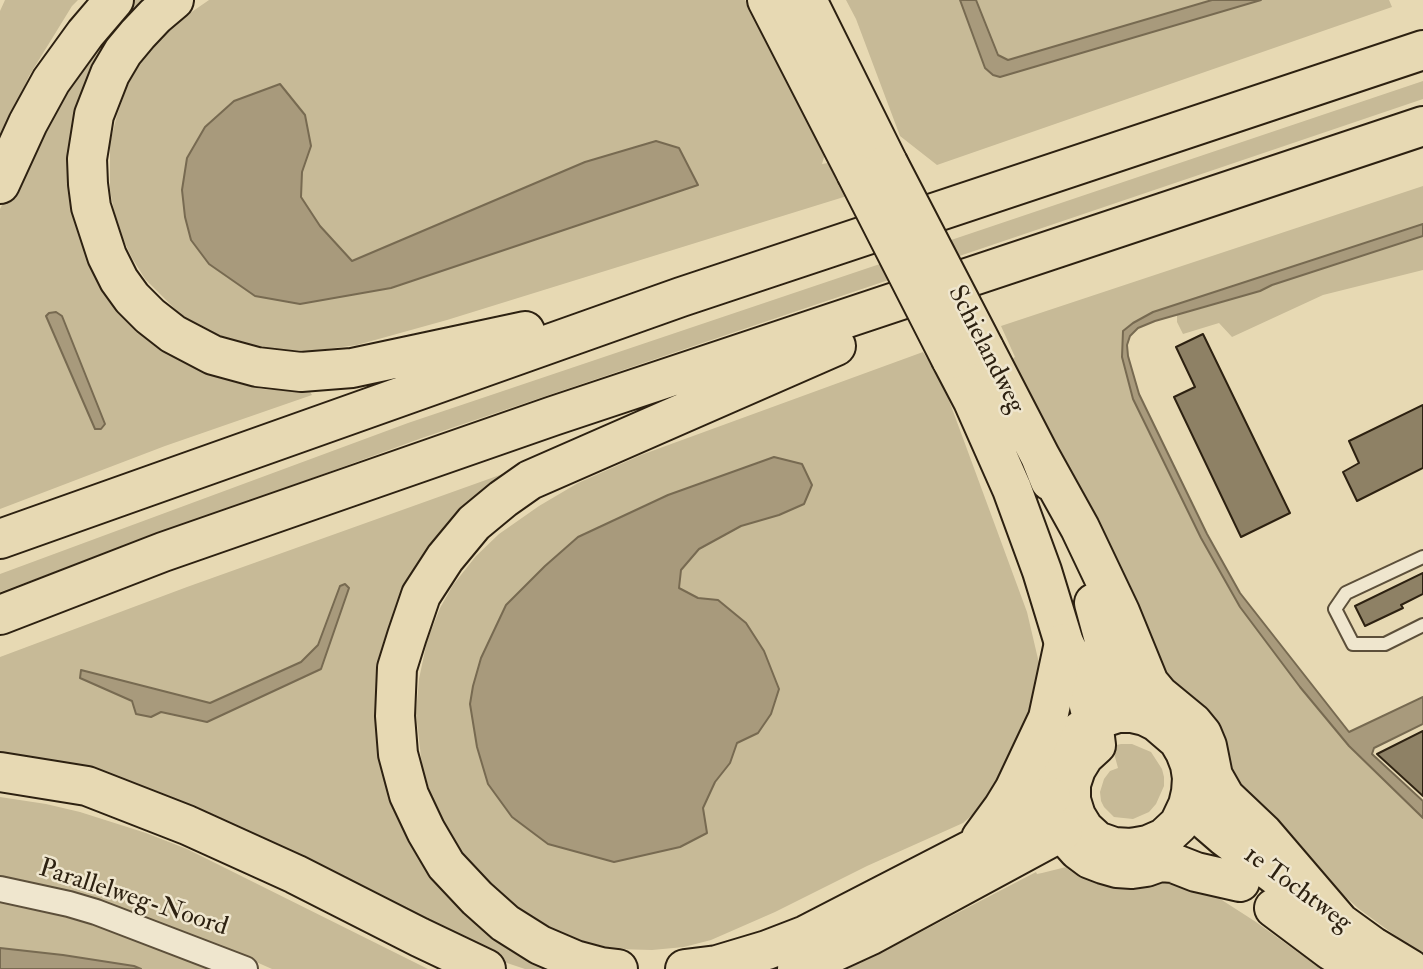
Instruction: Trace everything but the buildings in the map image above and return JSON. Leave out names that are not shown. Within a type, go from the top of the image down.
[{"type":"main road","points":[[0,184],[51,81],[114,0]]},
{"type":"main road","points":[[174,0],[138,34],[110,74],[94,114],[88,159],[88,184],[98,232],[119,280],[150,317],[193,346],[257,368],[326,372],[681,298]]},
{"type":"main road","name":"Schielandweg","points":[[767,0],[872,168],[967,354],[1040,456],[1074,541],[1114,677],[1132,713]]},
{"type":"main road","name":"Schielandweg","points":[[807,0],[872,168]]},
{"type":"main road","points":[[0,539],[681,298],[1423,50]]},
{"type":"main road","points":[[0,615],[163,552],[514,430],[1423,126]]},
{"type":"main road","points":[[618,969],[576,960],[540,945],[505,923],[446,865],[425,831],[409,795],[398,754],[395,716],[397,668],[421,595],[445,558],[474,523],[530,480],[1068,246]]},
{"type":"main road","name":"Schielandweg","points":[[967,354],[973,401],[1012,489],[1042,571],[1064,643],[1083,681],[1089,733]]},
{"type":"main road","points":[[1040,456],[1080,528],[1120,612],[1149,683],[1202,734],[1213,776],[1225,797],[1263,833],[1341,924]]},
{"type":"main road","points":[[978,862],[1048,718],[1064,643]]},
{"type":"main road","points":[[1118,713],[1132,713],[1157,722],[1178,740],[1190,765],[1191,792],[1179,824],[1162,850],[1146,867],[1117,868],[1090,859],[1069,827],[1051,779],[1056,761],[1065,745],[1089,733],[1118,713]]},
{"type":"main road","points":[[0,772],[87,786],[187,825],[295,874],[486,969]]},
{"type":"main road","name":"1e Tochtweg","points":[[1188,805],[1257,862],[1341,924],[1410,969]]},
{"type":"main road","points":[[797,969],[869,936],[978,862],[1018,824],[1069,827]]},
{"type":"main road","points":[[685,969],[717,965],[767,950],[978,862],[1035,864],[1064,851],[1069,827]]},
{"type":"main road","name":"1e Tochtweg","points":[[1162,850],[1179,841],[1359,969]]},
{"type":"street","name":"Parallelweg-Noord","points":[[0,889],[96,912],[245,969]]},
{"type":"lane","points":[[1423,557],[1346,593],[1335,609],[1353,644],[1385,644],[1423,625]]},
{"type":"shaded area","points":[[5,0],[78,0],[29,76],[0,139],[0,11]]},
{"type":"shaded area","points":[[133,0],[156,0],[79,204],[201,369],[261,389],[310,392],[312,395],[165,446],[0,509],[0,209],[52,105],[112,21]]},
{"type":"shaded area","points":[[209,0],[745,0],[825,154],[822,164],[828,163],[847,196],[447,320],[357,345],[312,351],[273,350],[243,344],[205,330],[181,315],[145,279],[123,239],[110,190],[110,143],[127,87],[140,63],[163,35]],"holes":[[[279,84],[311,146],[302,172],[301,197],[320,226],[352,261],[585,162],[656,141],[300,304],[209,264],[191,240],[182,190],[187,158],[234,101]]]},
{"type":"shaded area","points":[[846,0],[960,0],[985,68],[1000,77],[1261,0],[1389,0],[1392,7],[937,165],[900,136],[856,19]]},
{"type":"shaded area","points":[[960,0],[976,0],[998,55],[1008,60],[1212,0],[1261,0],[1000,77],[985,68]]},
{"type":"shaded area","points":[[976,0],[1212,0],[1008,60],[998,55]]},
{"type":"shaded area","points":[[1423,81],[1423,99],[422,438],[0,592],[0,574],[408,423]]},
{"type":"shaded area","points":[[280,84],[305,115],[311,146],[302,172],[301,197],[320,226],[352,261],[585,162],[656,141],[679,148],[698,185],[391,288],[300,304],[255,296],[209,264],[191,240],[182,190],[187,158],[205,127],[234,101]]},
{"type":"shaded area","points":[[1423,186],[1423,224],[1153,312],[1123,331],[1133,399],[1201,538],[1240,607],[1300,687],[1349,746],[1423,818],[1423,953],[1359,909],[1254,815],[1166,688],[1012,359],[1015,357],[1001,326]]},
{"type":"shaded area","points":[[1423,224],[1423,236],[1260,291],[1155,321],[1138,328],[1130,336],[1127,345],[1139,394],[1207,534],[1240,593],[1349,732],[1423,697],[1423,724],[1374,748],[1372,754],[1423,801],[1423,818],[1349,746],[1300,687],[1240,607],[1201,538],[1133,399],[1122,357],[1123,331],[1153,312]]},
{"type":"shaded area","points":[[1423,236],[1423,270],[1323,295],[1232,337],[1219,323],[1183,334],[1177,322],[1177,315],[1260,291]]},
{"type":"shaded area","points":[[56,312],[62,316],[105,424],[101,429],[95,429],[46,316]]},
{"type":"shaded area","points":[[923,352],[943,384],[1027,612],[1042,676],[1030,729],[994,796],[963,823],[711,940],[684,947],[652,950],[617,949],[568,936],[541,923],[491,886],[468,862],[450,837],[433,802],[422,766],[416,713],[419,679],[427,641],[440,608],[453,585],[476,556],[499,534],[539,506],[578,483],[641,455]],"holes":[[[668,495],[779,515],[741,526],[699,549],[681,570],[679,588],[698,598],[718,600],[737,743],[730,763],[715,782],[703,808],[548,844],[512,817],[488,784],[477,747],[470,704],[481,658],[506,605],[578,537]]]},
{"type":"shaded area","points":[[774,457],[802,464],[812,485],[804,504],[779,515],[741,526],[699,549],[681,570],[679,588],[698,598],[718,600],[746,623],[764,651],[779,689],[771,714],[758,733],[737,743],[730,763],[715,782],[703,808],[707,833],[680,847],[614,862],[548,844],[512,817],[488,784],[477,747],[470,704],[473,686],[481,658],[506,605],[578,537],[668,495]]},
{"type":"shaded area","points":[[525,466],[413,593],[403,810],[568,969],[525,969],[495,959],[0,765],[0,657]],"holes":[[[340,586],[349,588],[321,669],[207,722],[161,712],[137,714],[132,701],[81,670],[210,703],[301,662],[318,645]]]},
{"type":"shaded area","points":[[345,584],[349,588],[321,669],[207,722],[161,712],[151,717],[136,714],[132,701],[80,678],[81,670],[210,703],[301,662],[318,645],[340,586]]},
{"type":"shaded area","points":[[1132,744],[1151,752],[1164,777],[1164,786],[1156,804],[1149,812],[1133,819],[1114,817],[1101,801],[1100,792],[1104,779],[1110,771],[1118,768],[1112,746]]},
{"type":"shaded area","points":[[0,797],[80,812],[187,849],[428,969],[272,969],[245,957],[0,879]]},
{"type":"shaded area","points":[[1066,867],[1160,878],[1211,893],[1321,969],[847,969],[1036,872],[1037,874]]},
{"type":"shaded area","points":[[0,901],[93,923],[222,969],[141,969],[63,955],[0,948]]},
{"type":"shaded area","points":[[0,948],[63,955],[141,969],[0,969]]}]
